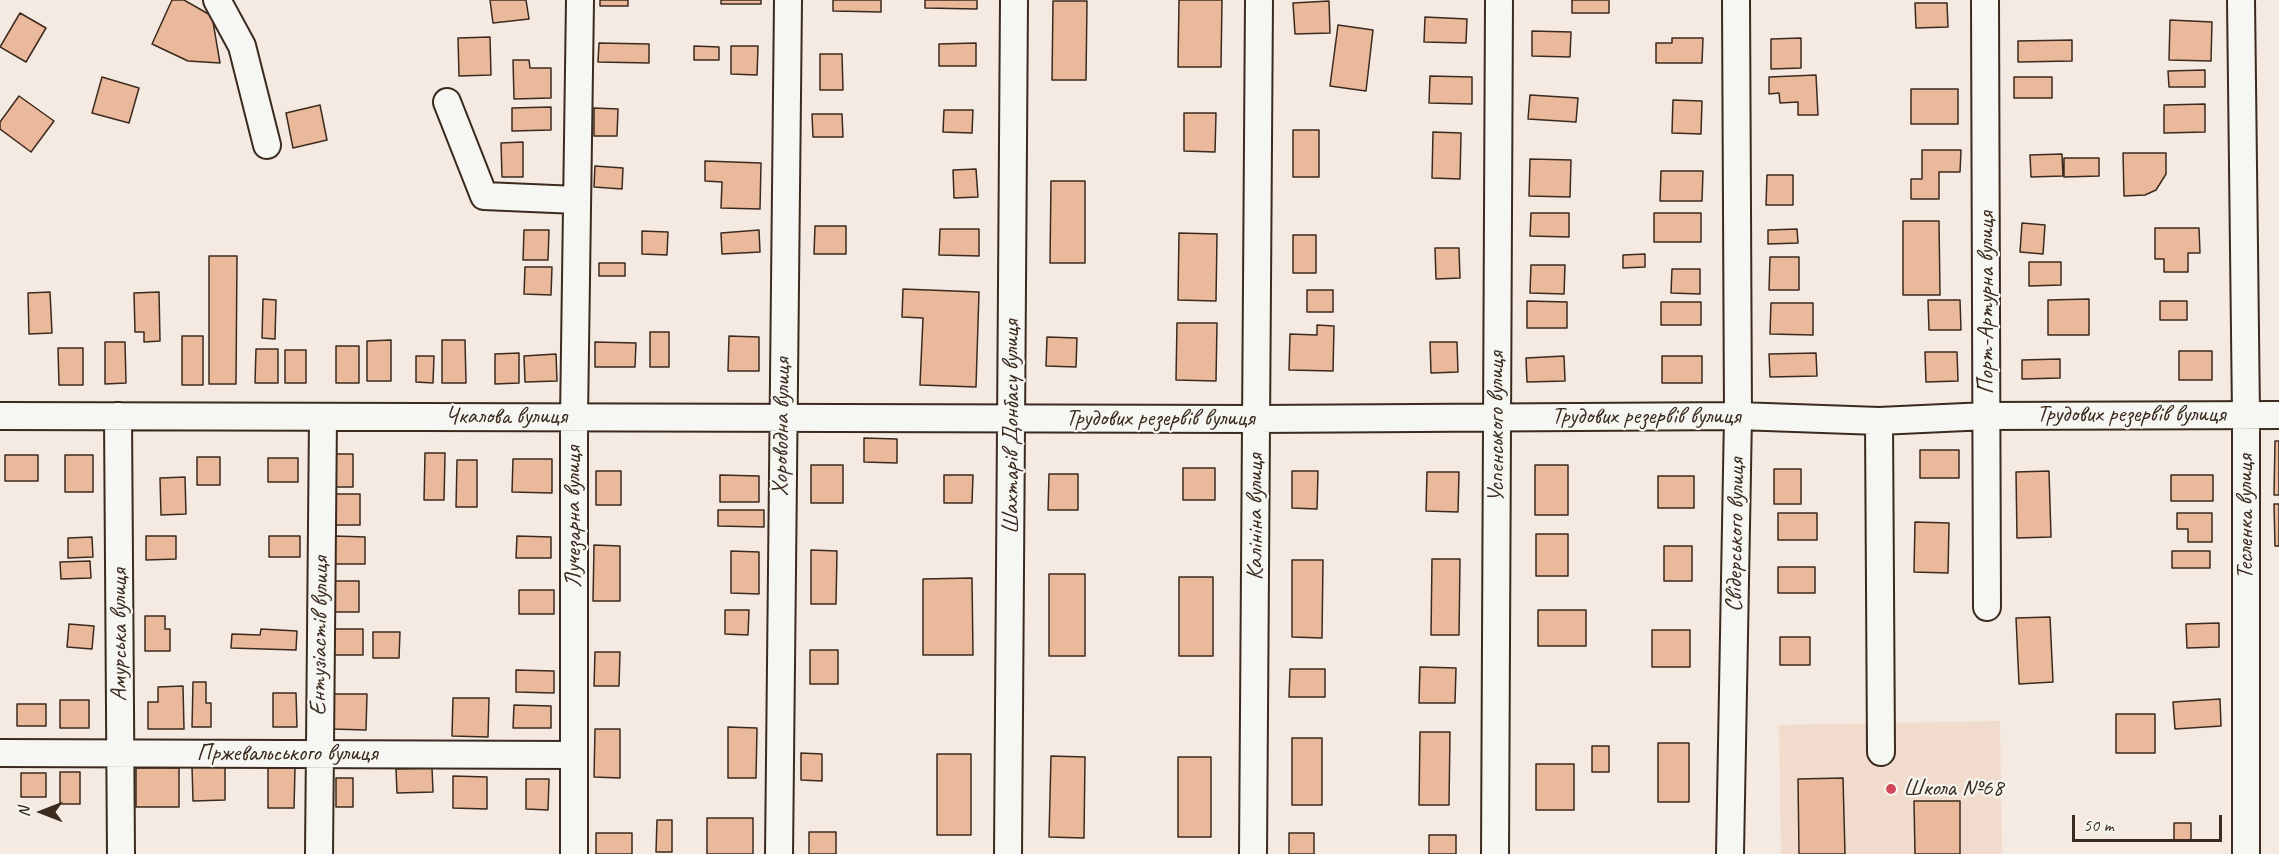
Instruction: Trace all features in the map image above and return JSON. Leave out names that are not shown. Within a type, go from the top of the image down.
[{"type":"street","points":[[217,0],[242,46],[267,145]]},
{"type":"street","name":"Лучезарна вулиця","points":[[574,854],[574,418],[580,0]]},
{"type":"street","name":"Хороводна вулиця","points":[[779,854],[788,0]]},
{"type":"street","name":"Шахтарів Донбасу вулиця","points":[[1008,854],[1014,0]]},
{"type":"street","name":"Калініна вулиця","points":[[1253,854],[1259,0]]},
{"type":"street","name":"Успенського вулиця","points":[[1495,854],[1499,0]]},
{"type":"street","name":"Свідерського вулиця","points":[[1731,854],[1738,416],[1736,0]]},
{"type":"street","name":"Порт-Артурна вулиця","points":[[1985,0],[1987,607]]},
{"type":"street","name":"Тесленка вулиця","points":[[2241,0],[2246,414],[2246,854]]},
{"type":"street","points":[[447,102],[484,196],[577,200]]},
{"type":"street","name":"Трудових резервів вулиця","points":[[1012,419],[1738,416],[1878,421],[1987,416],[2246,414],[2279,416]]},
{"type":"street","name":"Чкалова вулиця","points":[[0,416],[1012,419]]},
{"type":"street","name":"Амурська вулиця","points":[[118,416],[120,854]]},
{"type":"street","name":"Ентузіастів вулиця","points":[[319,854],[323,417]]},
{"type":"street","points":[[1878,421],[1881,752]]},
{"type":"street","name":"Пржевальського вулиця","points":[[0,753],[574,755]]},
{"type":"shaded area","name":"Школа №68","points":[[2000,721],[2002,854],[1781,854],[1779,725]]},
{"type":"building","points":[[172,0],[184,0],[212,16],[220,63],[188,61],[152,44]]},
{"type":"building","points":[[490,0],[526,0],[529,19],[493,23]]},
{"type":"building","points":[[600,0],[628,0],[628,6],[600,6]]},
{"type":"building","points":[[721,0],[761,0],[761,4],[721,4]]},
{"type":"building","points":[[833,0],[881,0],[881,12],[833,11]]},
{"type":"building","points":[[925,0],[977,0],[977,9],[925,8]]},
{"type":"building","points":[[1179,0],[1222,0],[1221,67],[1178,67]]},
{"type":"building","points":[[1572,0],[1609,0],[1609,13],[1572,13]]},
{"type":"building","points":[[1053,1],[1087,1],[1086,80],[1052,80]]},
{"type":"building","points":[[1329,1],[1330,33],[1295,34],[1293,3]]},
{"type":"building","points":[[1915,3],[1947,3],[1948,27],[1916,28]]},
{"type":"building","points":[[20,13],[46,28],[26,62],[0,47]]},
{"type":"building","points":[[1425,17],[1467,19],[1466,43],[1424,42]]},
{"type":"building","points":[[2170,20],[2212,22],[2211,61],[2169,60]]},
{"type":"building","points":[[1338,25],[1373,30],[1366,91],[1330,86]]},
{"type":"building","points":[[1532,31],[1571,32],[1570,57],[1532,56]]},
{"type":"building","points":[[490,37],[491,75],[459,76],[458,38]]},
{"type":"building","points":[[1672,38],[1703,38],[1702,63],[1656,63],[1656,43],[1672,43]]},
{"type":"building","points":[[1801,38],[1801,68],[1771,69],[1771,39]]},
{"type":"building","points":[[2072,40],[2072,61],[2018,62],[2018,41]]},
{"type":"building","points":[[599,43],[649,44],[649,63],[598,62]]},
{"type":"building","points":[[976,43],[976,66],[939,66],[939,44]]},
{"type":"building","points":[[694,46],[719,47],[719,60],[694,60]]},
{"type":"building","points":[[731,46],[758,46],[757,75],[731,74]]},
{"type":"building","points":[[820,54],[842,54],[843,90],[820,90]]},
{"type":"building","points":[[513,60],[529,60],[530,68],[551,68],[551,98],[514,99]]},
{"type":"building","points":[[2205,70],[2205,87],[2169,87],[2168,71]]},
{"type":"building","points":[[1816,75],[1818,115],[1798,115],[1798,102],[1780,103],[1779,93],[1769,94],[1769,77]]},
{"type":"building","points":[[1430,76],[1472,77],[1472,104],[1429,103]]},
{"type":"building","points":[[102,77],[139,88],[129,123],[92,113]]},
{"type":"building","points":[[2014,77],[2052,77],[2052,98],[2014,98]]},
{"type":"building","points":[[1911,89],[1958,89],[1958,124],[1911,124]]},
{"type":"building","points":[[1530,95],[1578,98],[1576,122],[1528,119]]},
{"type":"building","points":[[19,96],[54,121],[31,152],[0,129],[0,122]]},
{"type":"building","points":[[1673,100],[1702,101],[1701,134],[1672,133]]},
{"type":"building","points":[[2205,104],[2205,132],[2164,133],[2164,105]]},
{"type":"building","points":[[320,105],[327,140],[293,148],[286,113]]},
{"type":"building","points":[[551,107],[551,130],[512,131],[512,108]]},
{"type":"building","points":[[594,108],[618,109],[617,136],[594,136]]},
{"type":"building","points":[[944,110],[973,110],[972,133],[943,132]]},
{"type":"building","points":[[1184,113],[1216,113],[1215,152],[1184,151]]},
{"type":"building","points":[[812,114],[842,114],[843,137],[813,137]]},
{"type":"building","points":[[1293,130],[1319,130],[1319,177],[1293,177]]},
{"type":"building","points":[[1433,132],[1461,133],[1460,179],[1432,178]]},
{"type":"building","points":[[523,142],[523,177],[502,177],[501,143]]},
{"type":"building","points":[[1922,150],[1961,150],[1960,172],[1939,172],[1939,199],[1911,199],[1911,179],[1922,179]]},
{"type":"building","points":[[2123,153],[2166,153],[2166,174],[2156,190],[2145,195],[2124,196]]},
{"type":"building","points":[[2062,154],[2063,176],[2031,177],[2030,155]]},
{"type":"building","points":[[2064,158],[2099,158],[2099,176],[2064,177]]},
{"type":"building","points":[[1530,159],[1571,160],[1570,197],[1529,196]]},
{"type":"building","points":[[705,161],[761,163],[760,209],[721,208],[722,182],[705,181]]},
{"type":"building","points":[[595,166],[623,168],[622,189],[594,187]]},
{"type":"building","points":[[976,169],[978,197],[954,198],[953,170]]},
{"type":"building","points":[[1661,171],[1703,171],[1702,201],[1660,201]]},
{"type":"building","points":[[1767,175],[1793,175],[1793,205],[1766,205]]},
{"type":"building","points":[[1051,181],[1085,181],[1085,263],[1050,263]]},
{"type":"building","points":[[1531,213],[1569,213],[1569,237],[1530,236]]},
{"type":"building","points":[[1654,213],[1701,213],[1701,242],[1654,242]]},
{"type":"building","points":[[1903,221],[1939,221],[1940,295],[1903,295]]},
{"type":"building","points":[[2022,223],[2045,225],[2043,254],[2020,252]]},
{"type":"building","points":[[815,226],[846,226],[846,254],[814,254]]},
{"type":"building","points":[[2155,228],[2199,228],[2200,253],[2188,253],[2188,272],[2164,272],[2164,259],[2155,259]]},
{"type":"building","points":[[940,229],[979,229],[979,256],[939,255]]},
{"type":"building","points":[[1797,229],[1798,243],[1768,244],[1768,230]]},
{"type":"building","points":[[524,230],[549,230],[548,260],[523,260]]},
{"type":"building","points":[[759,230],[760,252],[722,254],[721,233]]},
{"type":"building","points":[[642,231],[668,232],[667,255],[642,254]]},
{"type":"building","points":[[1179,233],[1217,234],[1216,301],[1178,300]]},
{"type":"building","points":[[1293,235],[1316,235],[1316,273],[1293,273]]},
{"type":"building","points":[[1435,248],[1459,248],[1460,278],[1436,279]]},
{"type":"building","points":[[1645,254],[1645,267],[1623,268],[1623,255]]},
{"type":"building","points":[[209,256],[237,256],[236,384],[209,384]]},
{"type":"building","points":[[1770,257],[1799,257],[1799,290],[1769,290]]},
{"type":"building","points":[[2029,262],[2061,262],[2061,285],[2029,286]]},
{"type":"building","points":[[599,263],[625,263],[625,276],[599,276]]},
{"type":"building","points":[[1531,265],[1565,265],[1564,294],[1530,293]]},
{"type":"building","points":[[525,267],[552,267],[551,295],[524,294]]},
{"type":"building","points":[[1672,269],[1700,269],[1700,294],[1671,293]]},
{"type":"building","points":[[903,289],[979,292],[976,387],[920,385],[923,318],[902,317]]},
{"type":"building","points":[[1307,290],[1333,290],[1333,312],[1307,312]]},
{"type":"building","points":[[50,292],[52,333],[29,334],[28,293]]},
{"type":"building","points":[[159,292],[160,341],[144,342],[144,332],[135,332],[134,293]]},
{"type":"building","points":[[263,299],[276,300],[275,339],[262,338]]},
{"type":"building","points":[[2089,299],[2089,335],[2048,335],[2048,300]]},
{"type":"building","points":[[1928,300],[1960,300],[1961,330],[1929,330]]},
{"type":"building","points":[[1527,301],[1567,302],[1567,328],[1527,328]]},
{"type":"building","points":[[2160,301],[2187,301],[2187,320],[2160,320]]},
{"type":"building","points":[[1661,302],[1701,302],[1701,325],[1661,325]]},
{"type":"building","points":[[1771,303],[1813,303],[1813,335],[1770,334]]},
{"type":"building","points":[[1177,323],[1217,323],[1216,381],[1176,380]]},
{"type":"building","points":[[1317,325],[1334,326],[1333,371],[1289,370],[1290,334],[1317,335]]},
{"type":"building","points":[[650,332],[669,332],[669,367],[650,367]]},
{"type":"building","points":[[182,336],[203,336],[203,385],[182,385]]},
{"type":"building","points":[[729,336],[759,337],[759,371],[728,371]]},
{"type":"building","points":[[1047,337],[1077,338],[1076,367],[1046,366]]},
{"type":"building","points":[[391,340],[391,381],[367,381],[367,341]]},
{"type":"building","points":[[442,340],[465,340],[466,383],[442,383]]},
{"type":"building","points":[[105,342],[125,342],[126,383],[105,384]]},
{"type":"building","points":[[595,342],[636,343],[635,367],[595,367]]},
{"type":"building","points":[[1430,342],[1457,342],[1458,372],[1431,373]]},
{"type":"building","points":[[336,346],[359,346],[359,383],[336,383]]},
{"type":"building","points":[[58,348],[83,348],[83,385],[59,385]]},
{"type":"building","points":[[256,349],[278,349],[278,383],[255,383]]},
{"type":"building","points":[[285,350],[306,350],[306,383],[285,383]]},
{"type":"building","points":[[2179,351],[2212,351],[2212,380],[2179,380]]},
{"type":"building","points":[[1925,352],[1957,352],[1958,381],[1926,382]]},
{"type":"building","points":[[519,353],[519,383],[495,384],[495,354]]},
{"type":"building","points":[[1816,353],[1817,376],[1770,377],[1769,354]]},
{"type":"building","points":[[556,354],[557,381],[525,382],[524,356]]},
{"type":"building","points":[[416,356],[434,356],[433,383],[416,382]]},
{"type":"building","points":[[1564,356],[1565,381],[1527,382],[1526,358]]},
{"type":"building","points":[[1662,356],[1702,356],[1702,383],[1662,383]]},
{"type":"building","points":[[2060,359],[2060,378],[2022,379],[2022,360]]},
{"type":"building","points":[[864,438],[897,439],[897,463],[864,462]]},
{"type":"building","points":[[2275,441],[2279,441],[2279,495],[2274,495]]},
{"type":"building","points":[[1920,450],[1959,450],[1959,478],[1920,478]]},
{"type":"building","points":[[425,453],[445,453],[444,500],[424,500]]},
{"type":"building","points":[[335,454],[353,454],[353,487],[334,487]]},
{"type":"building","points":[[5,455],[38,455],[38,481],[5,481]]},
{"type":"building","points":[[65,455],[93,455],[93,492],[65,492]]},
{"type":"building","points":[[197,457],[220,457],[220,485],[197,485]]},
{"type":"building","points":[[268,458],[298,458],[298,482],[268,482]]},
{"type":"building","points":[[513,459],[552,459],[552,493],[512,492]]},
{"type":"building","points":[[457,460],[477,460],[477,507],[456,507]]},
{"type":"building","points":[[811,465],[843,465],[843,503],[811,503]]},
{"type":"building","points":[[1535,465],[1568,465],[1568,515],[1535,515]]},
{"type":"building","points":[[1183,468],[1215,468],[1215,500],[1183,500]]},
{"type":"building","points":[[1774,469],[1801,469],[1801,504],[1774,504]]},
{"type":"building","points":[[596,471],[621,471],[621,505],[596,505]]},
{"type":"building","points":[[1292,471],[1318,471],[1317,509],[1292,508]]},
{"type":"building","points":[[2049,471],[2051,537],[2017,538],[2016,472]]},
{"type":"building","points":[[1427,472],[1459,472],[1458,512],[1426,511]]},
{"type":"building","points":[[1049,474],[1078,474],[1078,510],[1048,510]]},
{"type":"building","points":[[720,475],[759,476],[759,502],[720,502]]},
{"type":"building","points":[[944,475],[973,475],[972,503],[944,503]]},
{"type":"building","points":[[2171,475],[2213,475],[2213,501],[2171,501]]},
{"type":"building","points":[[1658,476],[1694,476],[1694,508],[1658,508]]},
{"type":"building","points":[[185,477],[186,514],[161,515],[160,478]]},
{"type":"building","points":[[336,494],[360,494],[360,525],[336,525]]},
{"type":"building","points":[[2274,504],[2279,504],[2279,546],[2275,546]]},
{"type":"building","points":[[718,510],[764,510],[764,527],[718,526]]},
{"type":"building","points":[[1778,513],[1817,513],[1817,540],[1778,540]]},
{"type":"building","points":[[2177,513],[2212,513],[2212,542],[2188,542],[2188,529],[2177,529]]},
{"type":"building","points":[[1915,522],[1949,523],[1948,573],[1914,572]]},
{"type":"building","points":[[1536,534],[1568,534],[1568,576],[1536,576]]},
{"type":"building","points":[[146,536],[176,536],[176,559],[146,560]]},
{"type":"building","points":[[269,536],[300,536],[300,557],[269,557]]},
{"type":"building","points":[[335,536],[365,537],[365,564],[335,564]]},
{"type":"building","points":[[517,536],[551,537],[551,558],[516,558]]},
{"type":"building","points":[[92,537],[93,557],[68,558],[68,538]]},
{"type":"building","points":[[594,545],[620,546],[620,601],[593,601]]},
{"type":"building","points":[[1664,546],[1692,546],[1692,581],[1664,581]]},
{"type":"building","points":[[811,550],[837,551],[836,604],[811,604]]},
{"type":"building","points":[[731,551],[759,552],[759,594],[731,593]]},
{"type":"building","points":[[2172,551],[2210,551],[2210,568],[2172,568]]},
{"type":"building","points":[[1432,559],[1460,559],[1459,635],[1431,635]]},
{"type":"building","points":[[1292,560],[1323,560],[1322,638],[1292,637]]},
{"type":"building","points":[[90,561],[91,578],[61,579],[60,562]]},
{"type":"building","points":[[1778,567],[1815,567],[1815,593],[1778,593]]},
{"type":"building","points":[[1049,574],[1085,574],[1085,656],[1049,656]]},
{"type":"building","points":[[1179,577],[1213,577],[1213,656],[1179,656]]},
{"type":"building","points":[[972,578],[973,655],[923,655],[923,579]]},
{"type":"building","points":[[335,581],[359,581],[359,612],[335,612]]},
{"type":"building","points":[[519,590],[554,590],[554,614],[519,614]]},
{"type":"building","points":[[725,610],[749,610],[748,635],[725,634]]},
{"type":"building","points":[[1538,610],[1586,610],[1586,646],[1538,646]]},
{"type":"building","points":[[145,616],[165,616],[165,629],[170,629],[170,651],[145,651]]},
{"type":"building","points":[[2050,617],[2053,682],[2019,684],[2016,618]]},
{"type":"building","points":[[2219,623],[2219,647],[2187,648],[2186,624]]},
{"type":"building","points":[[69,624],[94,626],[92,649],[67,647]]},
{"type":"building","points":[[261,629],[297,631],[296,650],[231,648],[232,634],[260,635]]},
{"type":"building","points":[[335,629],[363,629],[363,655],[334,655]]},
{"type":"building","points":[[1652,630],[1690,630],[1690,667],[1652,667]]},
{"type":"building","points":[[373,632],[400,632],[399,658],[373,658]]},
{"type":"building","points":[[1780,637],[1810,637],[1810,665],[1780,665]]},
{"type":"building","points":[[810,650],[838,650],[838,684],[810,684]]},
{"type":"building","points":[[595,652],[620,652],[619,686],[594,686]]},
{"type":"building","points":[[1420,667],[1456,668],[1455,703],[1419,703]]},
{"type":"building","points":[[1290,669],[1325,669],[1325,697],[1289,697]]},
{"type":"building","points":[[516,670],[554,671],[554,693],[516,692]]},
{"type":"building","points":[[193,682],[206,682],[206,703],[211,703],[211,727],[192,727]]},
{"type":"building","points":[[183,686],[184,729],[148,729],[148,702],[158,702],[158,687]]},
{"type":"building","points":[[273,693],[296,693],[297,727],[273,727]]},
{"type":"building","points":[[332,694],[367,694],[366,730],[332,729]]},
{"type":"building","points":[[453,698],[489,698],[488,737],[452,736]]},
{"type":"building","points":[[2220,699],[2221,726],[2175,729],[2173,702]]},
{"type":"building","points":[[60,700],[89,700],[89,728],[60,728]]},
{"type":"building","points":[[17,704],[46,704],[46,726],[17,726]]},
{"type":"building","points":[[514,705],[551,706],[551,728],[513,728]]},
{"type":"building","points":[[2116,714],[2155,714],[2155,753],[2116,753]]},
{"type":"building","points":[[728,727],[757,728],[756,778],[728,778]]},
{"type":"building","points":[[595,729],[620,729],[620,778],[594,777]]},
{"type":"building","points":[[1420,732],[1450,732],[1449,805],[1419,805]]},
{"type":"building","points":[[1292,738],[1322,738],[1322,805],[1292,805]]},
{"type":"building","points":[[1658,743],[1689,743],[1689,802],[1658,802]]},
{"type":"building","points":[[1592,746],[1609,746],[1609,772],[1592,772]]},
{"type":"building","points":[[801,753],[822,754],[822,781],[801,780]]},
{"type":"building","points":[[937,754],[971,754],[971,835],[937,835]]},
{"type":"building","points":[[1051,756],[1085,757],[1084,838],[1049,837]]},
{"type":"building","points":[[1178,757],[1211,757],[1211,837],[1178,837]]},
{"type":"building","points":[[1536,764],[1574,764],[1574,810],[1536,810]]},
{"type":"building","points":[[225,765],[225,800],[193,801],[192,766]]},
{"type":"building","points":[[136,768],[179,768],[179,807],[136,807]]},
{"type":"building","points":[[268,768],[295,768],[294,808],[268,808]]},
{"type":"building","points":[[432,768],[433,792],[397,793],[396,769]]},
{"type":"building","points":[[60,772],[80,772],[80,804],[60,804]]},
{"type":"building","points":[[21,773],[46,773],[46,797],[21,797]]},
{"type":"building","points":[[453,776],[487,777],[487,809],[453,808]]},
{"type":"building","points":[[336,778],[353,778],[353,807],[336,807]]},
{"type":"building","points":[[1843,778],[1845,854],[1799,854],[1798,779]]},
{"type":"building","points":[[526,779],[549,779],[548,810],[526,809]]},
{"type":"building","points":[[1914,801],[1960,801],[1960,854],[1915,854]]},
{"type":"building","points":[[707,818],[753,818],[753,854],[707,854]]},
{"type":"building","points":[[657,820],[672,820],[672,852],[656,852]]},
{"type":"building","points":[[2174,823],[2191,823],[2191,840],[2174,840]]},
{"type":"building","points":[[809,832],[836,832],[836,854],[809,854]]},
{"type":"building","points":[[596,833],[632,833],[632,854],[596,854]]},
{"type":"building","points":[[1289,833],[1314,833],[1314,854],[1289,854]]},
{"type":"building","points":[[1429,835],[1456,835],[1456,854],[1429,854]]},
{"type":"place","name":"Школа №68","points":[[1891,789]]}]
